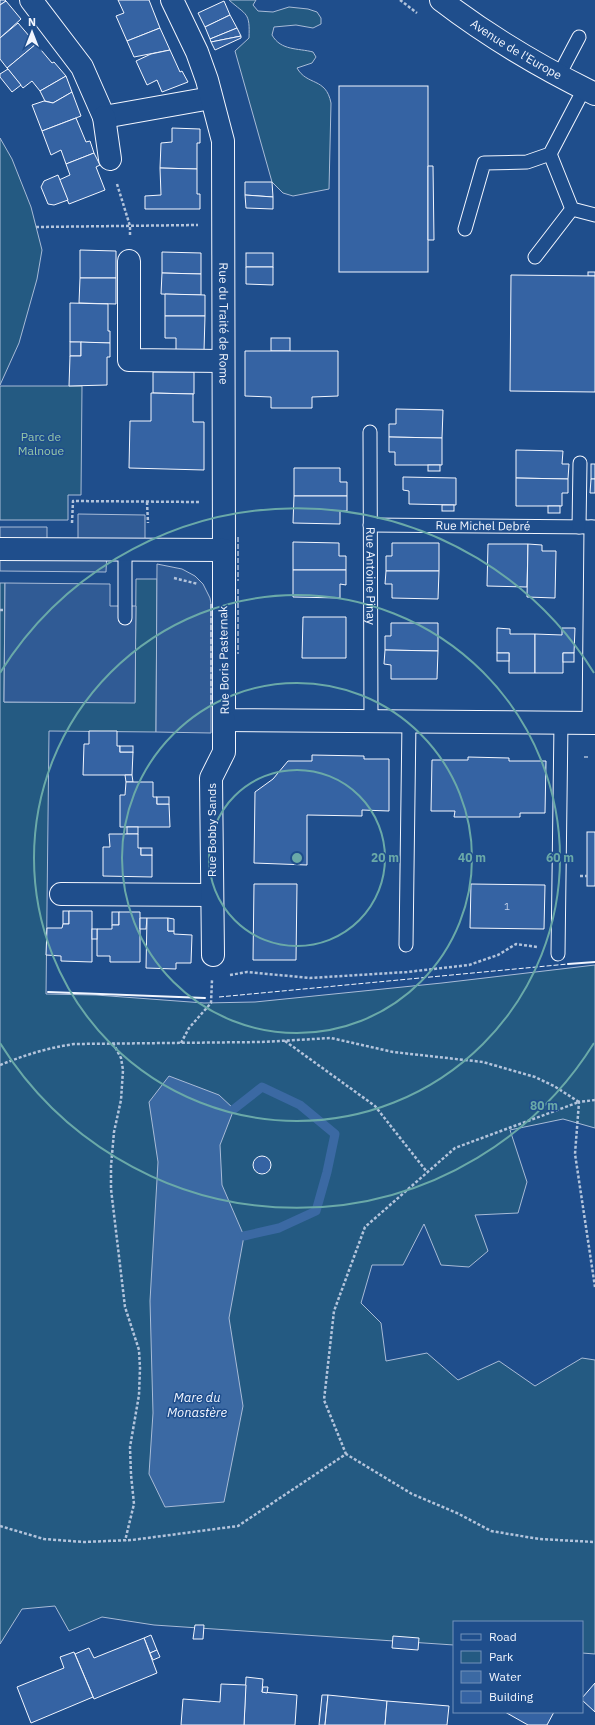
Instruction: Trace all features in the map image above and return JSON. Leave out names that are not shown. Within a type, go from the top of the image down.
[{"type":"street","points":[[31,0],[82,67],[104,117],[110,159]]},
{"type":"street","name":"Rue du Traité de Rome","points":[[172,0],[197,52],[207,80],[223,141],[222,502],[224,550]]},
{"type":"street","name":"Avenue de l'Europe","points":[[441,0],[488,32],[559,75],[590,91]]},
{"type":"street","points":[[104,117],[211,98]]},
{"type":"street","points":[[130,261],[130,360],[222,361]]},
{"type":"street","points":[[0,549],[224,550]]},
{"type":"street","name":"Rue Boris Pasternak","points":[[224,550],[224,720],[592,723]]},
{"type":"street","name":"Rue Bobby Sands","points":[[213,955],[212,778],[224,752],[224,720]]},
{"type":"street","name":"Rue Bobby Sands","points":[[61,894],[212,895]]},
{"type":"lane","points":[[559,75],[579,37]]},
{"type":"lane","points":[[465,229],[484,163],[527,162],[550,154],[590,91]]},
{"type":"lane","points":[[550,154],[572,209]]},
{"type":"lane","points":[[572,209],[595,215]]},
{"type":"lane","points":[[535,257],[572,209]]},
{"type":"lane","name":"Rue Antoine Pinay","points":[[370,432],[371,720]]},
{"type":"lane","points":[[580,462],[588,527],[592,723]]},
{"type":"lane","name":"Rue Michel Debré","points":[[370,525],[588,527]]},
{"type":"lane","points":[[125,550],[125,618]]},
{"type":"lane","points":[[406,945],[408,721]]},
{"type":"lane","points":[[558,950],[561,722]]},
{"type":"path","points":[[110,159],[130,226],[130,261]]},
{"type":"path","points":[[36,227],[223,225]]},
{"type":"path","points":[[66,523],[73,523],[73,501],[222,502]]},
{"type":"path","points":[[172,577],[206,586],[224,586]]},
{"type":"path","points":[[226,976],[248,972],[310,978],[407,972],[469,964],[498,955],[516,944],[558,950]]},
{"type":"path","points":[[181,1043],[189,1028],[212,1004],[212,979],[219,977]]},
{"type":"path","points":[[0,1065],[26,1054],[50,1047],[74,1044],[181,1043],[331,1038],[393,1052],[483,1062],[535,1077],[554,1086],[579,1102]]},
{"type":"path","points":[[285,1040],[375,1106],[427,1172]]},
{"type":"path","points":[[113,1043],[121,1058],[123,1070],[121,1100],[114,1132],[111,1188],[125,1307],[139,1350],[140,1368],[139,1396],[130,1447],[134,1504],[125,1541]]},
{"type":"path","points":[[595,1100],[579,1102],[455,1148],[365,1226],[334,1311],[324,1400],[346,1454],[412,1494],[457,1513],[492,1531],[539,1539],[595,1542]]},
{"type":"path","points":[[579,1102],[575,1154],[595,1287]]},
{"type":"path","points":[[0,1526],[44,1539],[83,1542],[125,1541],[238,1526],[346,1454]]},
{"type":"green space","points":[[229,0],[256,0],[253,5],[258,11],[273,12],[289,7],[308,9],[317,12],[321,18],[321,24],[313,28],[296,25],[274,27],[272,35],[280,44],[290,48],[313,52],[316,57],[312,63],[297,68],[301,74],[321,85],[329,95],[331,103],[329,189],[293,196],[283,193],[272,182],[235,51],[249,38],[249,23],[244,12]]},
{"type":"green space","points":[[0,138],[12,159],[31,207],[42,250],[37,279],[19,343],[0,385]]},
{"type":"green space","name":"Parc de Malnoue","points":[[0,386],[82,386],[81,495],[68,495],[68,520],[0,520]]},
{"type":"green space","points":[[136,579],[157,579],[156,732],[49,731],[46,994],[96,995],[204,1003],[255,1002],[442,983],[595,965],[595,1128],[563,1119],[510,1130],[527,1182],[518,1213],[475,1215],[488,1251],[469,1267],[441,1265],[424,1224],[403,1265],[372,1265],[361,1303],[381,1323],[386,1361],[427,1353],[458,1380],[499,1361],[535,1386],[582,1358],[595,1360],[595,1654],[583,1653],[583,1621],[453,1621],[453,1645],[154,1625],[102,1617],[69,1631],[55,1606],[22,1609],[0,1644],[0,583],[5,583],[4,702],[135,702]]},
{"type":"shaded area","points":[[78,514],[145,515],[145,550],[107,550],[106,572],[0,571],[0,527],[47,527],[47,549],[78,549]]},
{"type":"shaded area","points":[[157,564],[182,569],[195,576],[203,584],[210,598],[211,733],[156,732]]},
{"type":"shaded area","points":[[5,583],[110,584],[110,606],[136,606],[135,703],[4,702]]},
{"type":"water","name":"Mare du Monastère","points":[[169,1076],[219,1095],[234,1109],[220,1145],[222,1185],[244,1236],[229,1318],[243,1406],[224,1502],[165,1507],[149,1474],[153,1413],[150,1301],[158,1162],[149,1102]]},
{"type":"building","points":[[0,0],[5,0],[6,1],[0,5]]},
{"type":"building","points":[[118,0],[149,0],[160,28],[127,41],[116,16],[124,13]]},
{"type":"building","points":[[6,1],[21,19],[0,38],[0,5]]},
{"type":"building","points":[[224,1],[230,15],[205,27],[198,13]]},
{"type":"building","points":[[230,15],[237,28],[210,39],[205,27]]},
{"type":"building","points":[[18,23],[36,44],[7,68],[0,59],[0,38]]},
{"type":"building","points":[[160,28],[170,50],[134,57],[127,41]]},
{"type":"building","points":[[237,28],[241,36],[211,42],[210,39]]},
{"type":"building","points":[[241,36],[241,38],[215,50],[211,42]]},
{"type":"building","points":[[36,44],[52,63],[54,62],[66,76],[40,91],[32,81],[23,88],[7,68]]},
{"type":"building","points":[[170,50],[180,72],[182,71],[188,82],[162,92],[157,80],[147,85],[136,61],[151,54]]},
{"type":"building","points":[[8,69],[21,85],[12,92],[0,77],[0,74]]},
{"type":"building","points":[[66,76],[72,92],[53,103],[45,101],[40,91]]},
{"type":"building","points":[[339,86],[428,86],[428,272],[339,272]]},
{"type":"building","points":[[72,92],[81,116],[42,131],[32,105],[44,101],[53,103]]},
{"type":"building","points":[[76,118],[86,142],[90,141],[94,153],[66,164],[61,150],[51,155],[42,131]]},
{"type":"building","points":[[172,128],[200,129],[200,143],[197,143],[197,169],[160,168],[161,143],[172,142]]},
{"type":"building","points":[[94,153],[100,165],[96,167],[105,190],[69,204],[59,180],[70,175],[66,164]]},
{"type":"building","points":[[428,166],[433,166],[434,240],[428,240]]},
{"type":"building","points":[[160,168],[197,169],[197,194],[200,194],[200,209],[145,209],[145,196],[161,195]]},
{"type":"building","points":[[58,175],[68,200],[54,205],[48,204],[41,187],[44,181]]},
{"type":"building","points":[[245,182],[272,182],[273,197],[245,195]]},
{"type":"building","points":[[245,195],[273,197],[273,209],[246,208]]},
{"type":"building","points":[[80,250],[116,251],[116,278],[80,278]]},
{"type":"building","points":[[162,252],[201,253],[201,274],[162,273]]},
{"type":"building","points":[[246,253],[273,253],[273,267],[246,267]]},
{"type":"building","points":[[246,267],[273,267],[273,285],[246,284]]},
{"type":"building","points":[[588,272],[595,272],[595,276],[588,276]]},
{"type":"building","points":[[162,273],[201,274],[201,295],[161,294]]},
{"type":"building","points":[[511,275],[595,276],[595,392],[510,391]]},
{"type":"building","points":[[80,278],[116,278],[116,304],[79,303]]},
{"type":"building","points":[[165,294],[205,295],[205,316],[165,316]]},
{"type":"building","points":[[70,303],[108,304],[108,331],[110,331],[110,343],[70,342]]},
{"type":"building","points":[[165,316],[205,316],[204,351],[176,351],[176,338],[165,338]]},
{"type":"building","points":[[271,338],[290,338],[290,351],[271,351]]},
{"type":"building","points":[[70,342],[81,342],[81,356],[70,356]]},
{"type":"building","points":[[81,342],[110,343],[110,357],[107,357],[107,385],[69,386],[70,356],[81,356]]},
{"type":"building","points":[[245,351],[338,351],[338,396],[312,397],[312,408],[271,408],[271,397],[245,396]]},
{"type":"building","points":[[153,372],[194,372],[194,394],[153,393]]},
{"type":"building","points":[[151,393],[193,394],[193,422],[204,422],[204,470],[129,468],[130,421],[151,421]]},
{"type":"building","points":[[396,409],[443,410],[442,438],[389,437],[389,424],[396,424]]},
{"type":"building","points":[[389,437],[442,438],[442,465],[395,465],[395,452],[389,452]]},
{"type":"building","points":[[516,450],[563,451],[562,464],[569,464],[568,479],[516,478]]},
{"type":"building","points":[[591,464],[595,464],[595,479],[591,479]]},
{"type":"building","points":[[428,465],[440,465],[440,471],[428,471]]},
{"type":"building","points":[[294,468],[340,468],[340,482],[347,482],[347,496],[294,496]]},
{"type":"building","points":[[403,477],[456,478],[456,505],[409,504],[409,491],[403,490]]},
{"type":"building","points":[[516,478],[568,479],[568,493],[562,493],[562,506],[516,506]]},
{"type":"building","points":[[591,479],[595,479],[595,493],[590,493]]},
{"type":"building","points":[[294,496],[347,496],[347,511],[340,511],[340,524],[293,523]]},
{"type":"building","points":[[442,505],[454,505],[454,511],[442,511]]},
{"type":"building","points":[[548,506],[560,506],[560,513],[548,513]]},
{"type":"building","points":[[293,542],[339,543],[339,556],[346,556],[346,570],[293,570]]},
{"type":"building","points":[[392,543],[439,543],[439,571],[386,571],[386,556],[392,556]]},
{"type":"building","points":[[488,544],[528,544],[527,587],[487,586]]},
{"type":"building","points":[[528,544],[542,545],[542,551],[556,551],[555,598],[527,597]]},
{"type":"building","points":[[293,570],[346,570],[346,585],[340,584],[340,598],[293,597]]},
{"type":"building","points":[[386,571],[439,571],[438,599],[392,598],[392,584],[385,584]]},
{"type":"building","points":[[303,617],[346,617],[346,658],[302,658]]},
{"type":"building","points":[[391,623],[438,623],[438,651],[385,650],[385,636],[391,636]]},
{"type":"building","points":[[497,628],[510,629],[510,634],[535,634],[535,673],[509,673],[509,653],[497,653]]},
{"type":"building","points":[[562,628],[575,628],[574,653],[563,653],[563,673],[535,673],[535,634],[562,635]]},
{"type":"building","points":[[385,650],[438,651],[437,679],[391,679],[391,665],[384,664]]},
{"type":"building","points":[[497,653],[509,653],[509,661],[497,661]]},
{"type":"building","points":[[563,653],[574,653],[574,662],[563,662]]},
{"type":"building","points":[[89,731],[117,731],[117,746],[120,746],[120,752],[133,752],[132,775],[83,775],[84,744],[89,744]]},
{"type":"building","points":[[120,746],[133,746],[133,752],[120,752]]},
{"type":"building","points":[[312,755],[364,756],[364,759],[389,759],[389,811],[362,810],[362,816],[307,815],[307,865],[254,863],[255,792],[273,779],[288,761],[312,761]]},
{"type":"building","points":[[468,757],[509,758],[509,761],[546,761],[545,813],[520,813],[520,817],[454,817],[455,811],[431,811],[432,760],[468,760]]},
{"type":"building","points":[[125,775],[132,775],[133,782],[126,782]]},
{"type":"building","points":[[126,782],[153,782],[153,797],[157,797],[157,804],[169,804],[170,827],[120,827],[120,795],[125,795]]},
{"type":"building","points":[[157,797],[169,797],[169,804],[157,804]]},
{"type":"building","points":[[127,827],[138,827],[138,834],[127,834]]},
{"type":"building","points":[[587,832],[595,832],[595,886],[587,886]]},
{"type":"building","points":[[109,834],[138,834],[138,848],[141,848],[141,855],[152,855],[152,877],[103,876],[103,847],[110,847]]},
{"type":"building","points":[[141,848],[152,848],[152,855],[141,855]]},
{"type":"building","points":[[254,884],[297,884],[296,960],[253,960]]},
{"type":"building","points":[[471,884],[545,885],[544,929],[470,928]]},
{"type":"building","points":[[63,911],[69,911],[69,924],[63,924]]},
{"type":"building","points":[[69,911],[92,911],[92,962],[61,961],[61,956],[46,955],[47,928],[62,928],[63,924],[69,924]]},
{"type":"building","points":[[112,912],[119,912],[119,925],[112,925]]},
{"type":"building","points":[[119,912],[140,912],[140,962],[110,962],[110,956],[97,956],[97,929],[112,929],[112,925],[119,925]]},
{"type":"building","points":[[140,918],[147,918],[146,929],[140,929]]},
{"type":"building","points":[[147,918],[168,918],[168,931],[174,931],[174,934],[192,935],[191,963],[176,963],[176,969],[146,968]]},
{"type":"building","points":[[168,918],[174,919],[174,931],[168,931]]},
{"type":"building","points":[[92,929],[97,929],[97,939],[92,939]]},
{"type":"building","points":[[262,1156],[268,1159],[271,1165],[268,1171],[262,1174],[256,1171],[253,1165],[256,1159]]},
{"type":"building","points":[[195,1625],[204,1625],[203,1639],[193,1639]]},
{"type":"building","points":[[151,1635],[157,1650],[150,1653],[144,1638]]},
{"type":"building","points":[[393,1636],[419,1638],[418,1650],[392,1648]]},
{"type":"building","points":[[144,1638],[157,1673],[94,1699],[75,1654],[89,1648],[94,1658]]},
{"type":"building","points":[[157,1650],[160,1657],[153,1660],[150,1653]]},
{"type":"building","points":[[74,1652],[93,1697],[31,1723],[17,1687],[64,1668],[60,1657]]},
{"type":"building","points":[[246,1677],[263,1679],[262,1692],[297,1695],[295,1725],[244,1725]]},
{"type":"building","points":[[595,1683],[595,1712],[583,1701],[583,1697]]},
{"type":"building","points":[[221,1684],[246,1685],[244,1725],[181,1725],[183,1699],[220,1702]]},
{"type":"building","points":[[263,1687],[268,1687],[267,1693],[262,1692]]},
{"type":"building","points":[[322,1695],[328,1695],[325,1725],[319,1725]]},
{"type":"building","points":[[328,1695],[387,1701],[385,1725],[325,1725]]},
{"type":"building","points":[[387,1701],[449,1706],[447,1725],[385,1725]]},
{"type":"building","points":[[507,1713],[553,1713],[547,1725],[528,1725]]},
{"type":"waterway","points":[[234,1109],[262,1087],[300,1105],[335,1134],[327,1172],[316,1211],[279,1228],[244,1236]]},
{"type":"fence","points":[[238,537],[238,581]]},
{"type":"fence","points":[[238,589],[238,654]]},
{"type":"fence","points":[[211,604],[211,707]]},
{"type":"fence","points":[[219,997],[568,964]]},
{"type":"wall","points":[[568,964],[595,962]]},
{"type":"wall","points":[[48,992],[205,998]]}]
